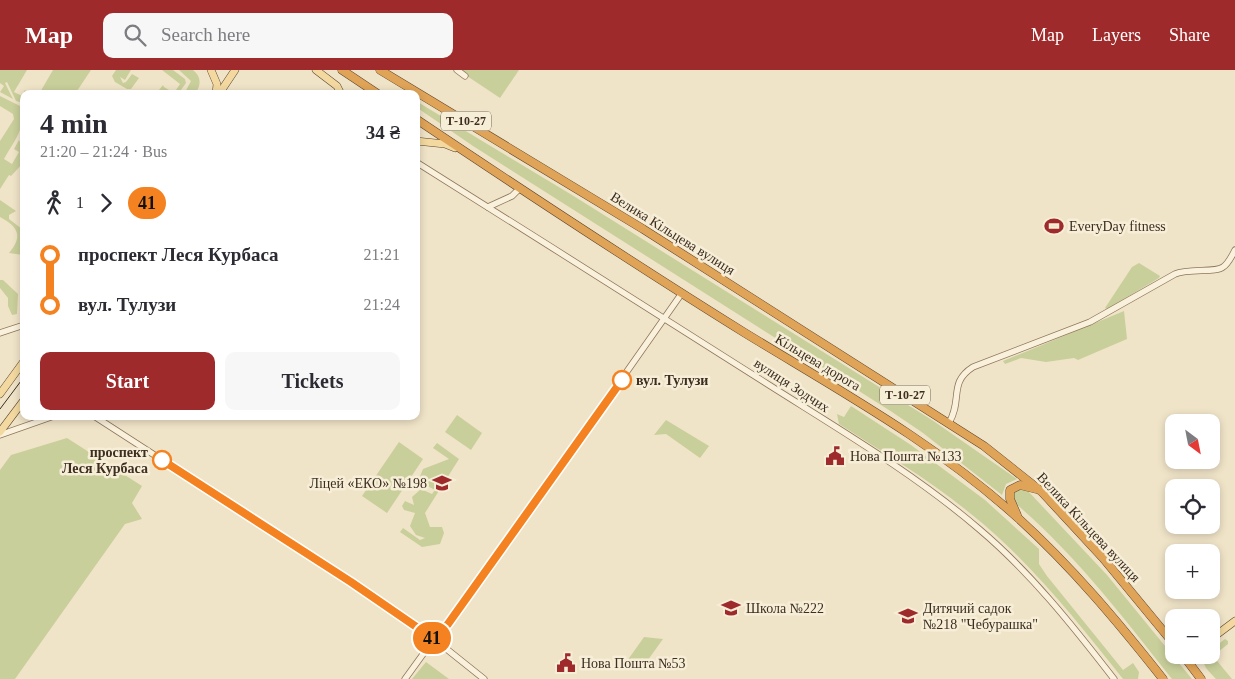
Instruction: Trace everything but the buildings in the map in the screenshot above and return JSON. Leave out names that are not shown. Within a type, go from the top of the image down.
[{"type":"highway","points":[[342,70],[372,90]]},
{"type":"highway","name":"Велика Кільцева вулиця","points":[[380,70],[414,90]]},
{"type":"highway","name":"Велика Кільцева вулиця","points":[[420,94],[552,172],[949,423],[1013,467],[1042,492],[1103,558],[1165,633]]},
{"type":"highway","name":"Кільцева дорога","points":[[420,122],[682,293],[889,418],[968,476],[1017,517],[1088,588],[1159,678]]},
{"type":"highway","points":[[1017,517],[1009,496],[1012,487],[1026,485],[1042,492]]},
{"type":"highway","points":[[1191,664],[1201,679]]},
{"type":"main road","points":[[211,70],[217,90]]},
{"type":"main road","points":[[220,90],[235,70]]},
{"type":"main road","points":[[316,70],[337,86],[339,90]]},
{"type":"main road","points":[[420,141],[445,144],[465,152]]},
{"type":"main road","points":[[0,394],[20,366]]},
{"type":"main road","points":[[0,434],[20,406]]},
{"type":"main road","points":[[1220,632],[1235,621]]},
{"type":"street","points":[[457,70],[465,76]]},
{"type":"street","name":"вулиця Зодчих","points":[[420,164],[665,319],[914,480],[979,528],[1039,588],[1114,679]]},
{"type":"street","points":[[488,207],[512,196],[520,188]]},
{"type":"street","points":[[949,423],[956,412],[959,381],[964,374],[974,367],[1090,322],[1175,274],[1188,269],[1216,270],[1224,267],[1235,250]]},
{"type":"street","points":[[405,679],[434,639],[448,624],[682,293]]},
{"type":"street","points":[[0,333],[20,326]]},
{"type":"street","points":[[0,434],[42,420]]},
{"type":"street","points":[[99,420],[344,577],[434,639],[484,679]]},
{"type":"green space","points":[[0,70],[27,70],[14,92],[20,95],[20,102],[16,101],[7,82],[5,83],[13,99],[0,92],[4,86],[0,83]]},
{"type":"green space","points":[[53,70],[91,70],[78,90],[41,90]]},
{"type":"green space","points":[[116,70],[131,70],[125,80],[120,77],[123,83],[132,74],[139,78],[131,89],[127,89],[115,82],[112,76]]},
{"type":"green space","points":[[162,70],[173,70],[185,79],[186,83],[181,90],[176,90],[180,84]]},
{"type":"green space","points":[[179,70],[193,70],[196,73],[199,79],[197,90],[186,90],[191,81]]},
{"type":"green space","points":[[458,70],[519,70],[500,98]]},
{"type":"green space","points":[[163,85],[169,90],[159,90]]},
{"type":"green space","points":[[0,96],[20,106],[20,130],[4,159],[12,164],[19,152],[14,149],[19,140],[20,166],[11,176],[9,175],[0,189],[0,141],[14,119],[13,114],[0,106]]},
{"type":"green space","points":[[420,103],[572,195],[932,420],[1017,479],[1006,484],[1002,495],[923,433],[892,412],[473,146],[420,110]]},
{"type":"green space","points":[[0,200],[16,211],[9,215],[9,219],[20,227],[20,255],[9,253],[16,242],[17,233],[11,225],[0,217]]},
{"type":"green space","points":[[1139,263],[1160,276],[1159,278],[1107,309],[1105,308],[1132,267]]},
{"type":"green space","points":[[0,280],[3,280],[18,294],[17,314],[12,315],[8,306],[8,298],[0,288]]},
{"type":"green space","points":[[1124,311],[1127,339],[1078,360],[1074,358],[1046,362],[1021,358],[1005,364],[1003,361]]},
{"type":"green space","points":[[851,406],[911,445],[985,500],[1039,549],[1039,564],[1047,576],[1123,670],[1133,663],[1139,672],[1138,679],[1123,679],[1052,592],[993,532],[939,490],[839,424],[837,414],[844,417]]},
{"type":"green space","points":[[457,415],[482,433],[471,450],[445,432]]},
{"type":"green space","points":[[666,420],[709,446],[700,458],[666,434],[654,435]]},
{"type":"green space","points":[[67,438],[142,486],[132,503],[142,519],[125,524],[15,679],[0,679],[0,470],[11,455]]},
{"type":"green space","points":[[399,442],[423,459],[387,513],[362,496]]},
{"type":"green space","points":[[437,443],[459,459],[425,513],[430,527],[442,527],[444,533],[440,544],[422,547],[400,532],[403,528],[420,540],[425,538],[416,535],[410,526],[415,513],[404,510],[402,506],[405,501],[414,505],[412,497],[421,489],[432,494],[435,490],[418,481],[423,469],[449,459],[433,448]]},
{"type":"green space","points":[[1021,488],[1028,491],[1107,575],[1165,646],[1165,664],[1180,664],[1192,679],[1172,679],[1078,565],[1058,543],[1015,503],[1012,494]]},
{"type":"green space","points":[[644,637],[663,639],[640,671],[627,661]]},
{"type":"green space","points":[[1225,639],[1228,641],[1228,644],[1220,650],[1220,643]]},
{"type":"green space","points":[[426,662],[449,679],[412,679]]},
{"type":"green space","points":[[1205,664],[1220,664],[1232,679],[1216,679]]},
{"type":"tram line","points":[[0,409],[20,382]]},
{"type":"bus line","name":"41","points":[[162,460],[351,582],[434,639],[448,624],[518,528],[622,380]]},
{"type":"place","name":"EveryDay fitness","points":[[1054,226]]},
{"type":"place","name":"вул. Тулузи","points":[[622,380]]},
{"type":"place","name":"Нова Пошта №133","points":[[835,456]]},
{"type":"place","name":"проспект Леся Курбаса","points":[[162,460]]},
{"type":"place","name":"Ліцей «ЕКО» №198","points":[[442,483]]},
{"type":"place","name":"Школа №222","points":[[731,608]]},
{"type":"place","name":"Дитячий садок №218 \"Чебурашка\"","points":[[908,616]]},
{"type":"place","name":"Нова Пошта №53","points":[[566,663]]}]
